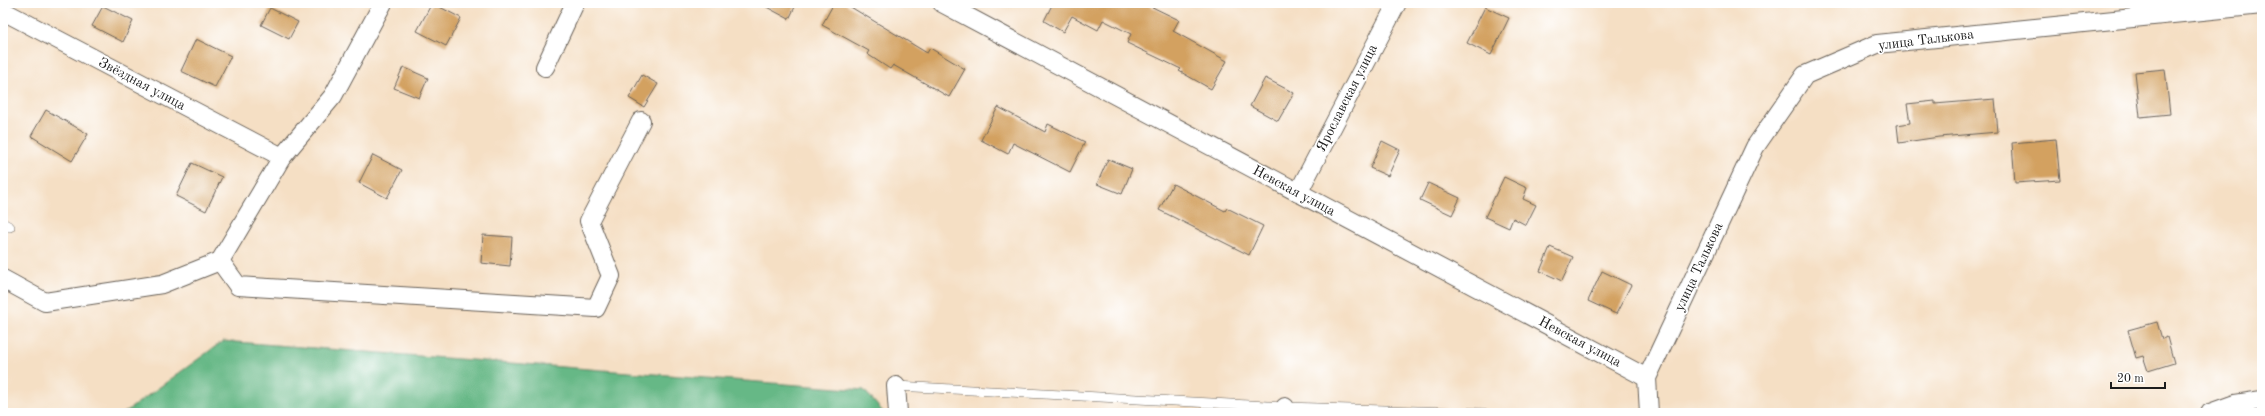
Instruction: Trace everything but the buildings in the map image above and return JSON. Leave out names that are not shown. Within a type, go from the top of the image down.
[{"type":"street","points":[[3,279],[45,302],[162,284],[220,261],[282,157],[333,96],[383,3]]},
{"type":"street","points":[[545,66],[575,3]]},
{"type":"street","name":"Невская улица","points":[[942,3],[1647,378]]},
{"type":"street","name":"Ярославская улица","points":[[1298,193],[1397,3]]},
{"type":"street","name":"улица Талькова","points":[[1649,413],[1647,378],[1755,147],[1805,75],[1877,44],[2262,5]]},
{"type":"street","name":"Звёздная улица","points":[[3,11],[282,157]]},
{"type":"street","points":[[220,261],[238,286],[596,308],[611,276],[589,221],[641,121]]},
{"type":"street","points":[[896,386],[898,413]]},
{"type":"street","points":[[2210,413],[2235,404],[2262,400]]},
{"type":"lane","points":[[896,386],[1285,410],[1484,413]]},
{"type":"green space","points":[[223,341],[864,390],[884,413],[124,413]]}]
